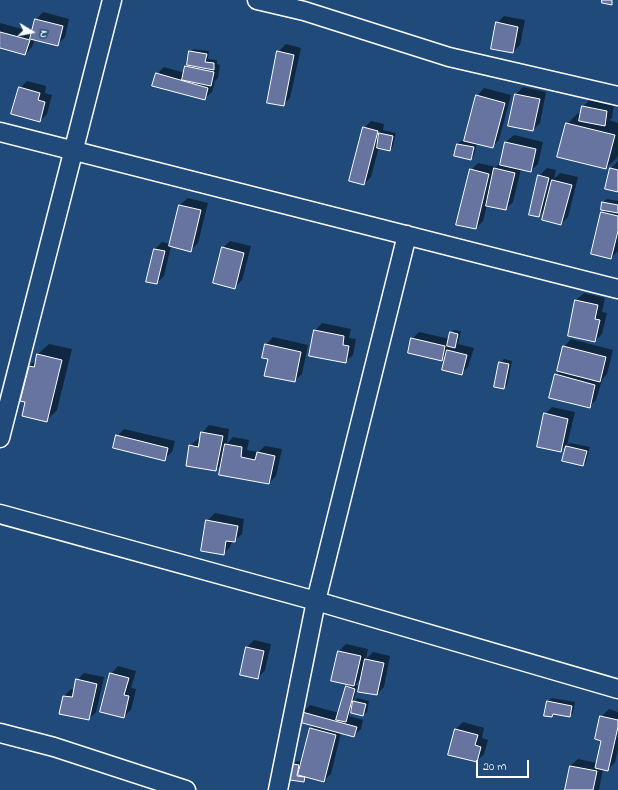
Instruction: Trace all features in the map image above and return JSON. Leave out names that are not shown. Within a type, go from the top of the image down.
[{"type":"street","points":[[0,438],[112,0]]},
{"type":"street","points":[[257,0],[304,11],[448,57],[618,96]]},
{"type":"street","points":[[0,132],[618,289]]},
{"type":"street","points":[[278,790],[316,601],[407,235]]},
{"type":"street","points":[[0,514],[316,601],[618,689]]},
{"type":"street","points":[[0,733],[54,747],[186,790]]},
{"type":"building","points":[[602,0],[612,0],[612,5],[602,3]]},
{"type":"building","points":[[35,19],[63,26],[58,46],[30,39]]},
{"type":"building","points":[[496,22],[518,27],[513,53],[491,49]]},
{"type":"building","points":[[0,32],[30,40],[25,55],[0,48]]},
{"type":"building","points":[[189,51],[207,54],[205,62],[214,63],[214,70],[187,65]]},
{"type":"building","points":[[277,51],[294,55],[284,106],[267,103]]},
{"type":"building","points":[[185,66],[214,72],[211,86],[182,80]]},
{"type":"building","points":[[156,73],[208,88],[205,100],[152,86]]},
{"type":"building","points":[[19,87],[40,93],[38,100],[45,102],[40,122],[11,114]]},
{"type":"building","points":[[515,94],[540,99],[533,131],[508,126]]},
{"type":"building","points":[[476,95],[505,103],[493,148],[464,141]]},
{"type":"building","points":[[582,106],[607,111],[605,126],[579,121]]},
{"type":"building","points":[[566,123],[615,135],[606,169],[557,157]]},
{"type":"building","points":[[363,127],[378,131],[364,185],[349,181]]},
{"type":"building","points":[[379,133],[393,136],[390,151],[377,148]]},
{"type":"building","points":[[505,142],[536,149],[531,172],[500,165]]},
{"type":"building","points":[[457,144],[474,147],[471,160],[454,156]]},
{"type":"building","points":[[494,168],[515,173],[506,210],[486,206]]},
{"type":"building","points":[[610,168],[618,170],[618,192],[605,189]]},
{"type":"building","points":[[470,169],[489,174],[476,229],[456,225]]},
{"type":"building","points":[[538,175],[549,178],[539,217],[529,215]]},
{"type":"building","points":[[552,180],[572,185],[561,225],[542,220]]},
{"type":"building","points":[[602,202],[618,205],[618,213],[601,210]]},
{"type":"building","points":[[179,205],[201,210],[191,252],[169,246]]},
{"type":"building","points":[[601,212],[618,216],[618,231],[611,259],[591,254]]},
{"type":"building","points":[[222,247],[244,253],[235,289],[213,283]]},
{"type":"building","points":[[154,249],[165,251],[157,284],[146,282]]},
{"type":"building","points":[[575,300],[598,305],[595,319],[600,320],[595,342],[568,336]]},
{"type":"building","points":[[314,330],[344,336],[343,345],[349,346],[346,363],[309,356]]},
{"type":"building","points":[[450,332],[458,334],[455,348],[447,346]]},
{"type":"building","points":[[411,338],[445,346],[442,361],[408,353]]},
{"type":"building","points":[[265,344],[301,352],[295,382],[264,376],[268,359],[262,358]]},
{"type":"building","points":[[563,346],[606,357],[600,382],[557,371]]},
{"type":"building","points":[[447,350],[467,355],[462,375],[442,370]]},
{"type":"building","points":[[37,354],[62,360],[47,422],[22,416],[25,402],[20,401],[29,366],[34,367]]},
{"type":"building","points":[[499,362],[509,364],[504,389],[494,387]]},
{"type":"building","points":[[555,374],[595,385],[590,408],[549,398]]},
{"type":"building","points":[[544,413],[568,419],[561,452],[537,447]]},
{"type":"building","points":[[201,432],[223,436],[216,471],[186,466],[189,445],[198,447]]},
{"type":"building","points":[[116,435],[168,448],[165,461],[113,448]]},
{"type":"building","points":[[225,444],[242,447],[241,457],[255,460],[257,452],[275,456],[269,484],[219,475]]},
{"type":"building","points":[[566,446],[587,451],[583,466],[562,461]]},
{"type":"building","points":[[206,520],[238,526],[235,542],[226,541],[224,555],[201,551]]},
{"type":"building","points":[[246,647],[264,651],[258,679],[240,675]]},
{"type":"building","points":[[338,651],[361,656],[354,686],[331,681]]},
{"type":"building","points":[[365,659],[384,663],[377,695],[358,692]]},
{"type":"building","points":[[110,673],[129,678],[124,695],[129,696],[124,718],[100,712]]},
{"type":"building","points":[[76,679],[97,684],[89,720],[59,714],[63,696],[72,697]]},
{"type":"building","points":[[346,686],[355,689],[346,722],[336,720]]},
{"type":"building","points":[[353,701],[366,704],[363,716],[351,713]]},
{"type":"building","points":[[547,701],[572,706],[570,717],[553,714],[552,717],[544,716]]},
{"type":"building","points":[[302,712],[357,727],[354,737],[299,722]]},
{"type":"building","points":[[600,716],[618,720],[618,727],[608,771],[595,768],[601,741],[595,739]]},
{"type":"building","points":[[310,728],[336,735],[324,782],[298,775]]},
{"type":"building","points":[[455,729],[478,735],[475,745],[481,747],[477,762],[448,755]]},
{"type":"building","points":[[293,764],[299,765],[297,776],[305,777],[304,782],[290,780]]},
{"type":"building","points":[[570,766],[597,771],[593,790],[565,790]]}]
